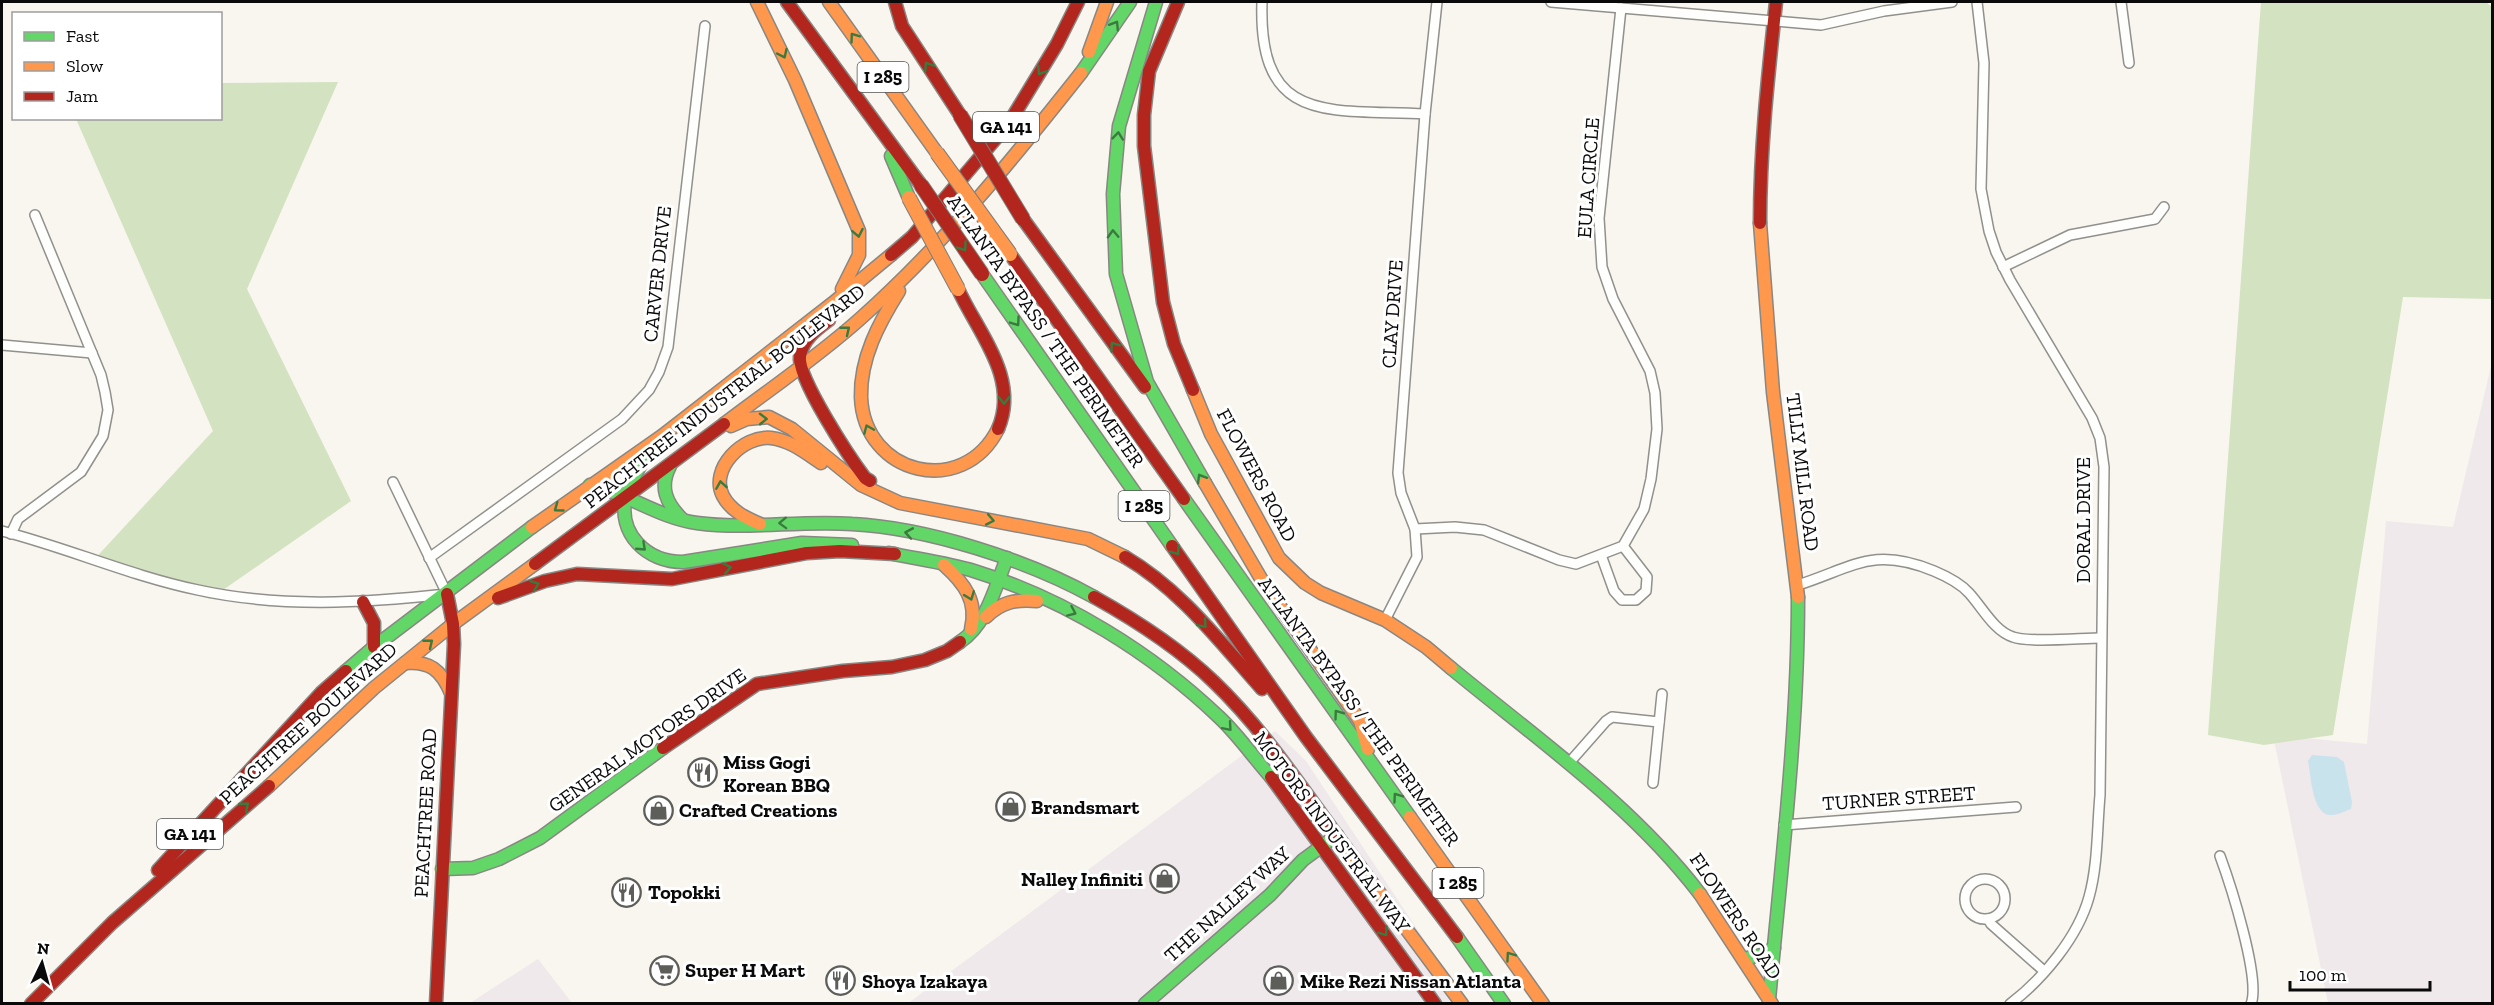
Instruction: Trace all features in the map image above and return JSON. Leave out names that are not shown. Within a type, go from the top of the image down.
[{"type":"main road","points":[[757,2],[795,80],[859,231],[860,247],[856,262],[833,303]]},
{"type":"main road","name":"ATLANTA BYPASS / THE PERIMETER","points":[[788,2],[921,185],[1306,737],[1446,921],[1504,1004]]},
{"type":"main road","name":"ATLANTA BYPASS / THE PERIMETER","points":[[829,2],[1543,1004]]},
{"type":"main road","points":[[895,2],[902,26],[960,115],[1023,219],[1161,410]]},
{"type":"main road","points":[[1058,44],[1065,2]]},
{"type":"main road","name":"PEACHTREE INDUSTRIAL BOULEVARD","points":[[447,594],[526,531],[662,436],[833,303],[912,237],[1009,123],[1058,44],[1078,2]]},
{"type":"main road","points":[[1075,82],[1099,27],[1107,2]]},
{"type":"main road","name":"PEACHTREE INDUSTRIAL BOULEVARD","points":[[480,604],[671,465],[860,319],[914,268],[1017,154],[1075,82],[1130,2]]},
{"type":"main road","points":[[1156,2],[1119,126],[1113,194],[1116,274],[1147,382],[1161,410],[1263,582],[1360,721],[1372,762]]},
{"type":"main road","name":"FLOWERS ROAD","points":[[1178,2],[1149,71],[1144,115],[1144,146],[1159,281],[1167,323],[1211,435],[1264,534],[1286,566],[1322,593],[1385,620],[1426,647],[1638,822],[1675,861],[1708,904],[1771,1002]]},
{"type":"main road","name":"TILLY MILL ROAD","points":[[1771,1002],[1798,641],[1798,585],[1773,392],[1760,234],[1762,152],[1776,2]]},
{"type":"main road","points":[[879,127],[909,198],[995,361],[1004,388],[1002,417],[990,443],[966,464],[934,472],[914,470],[895,462],[875,443],[863,416],[861,393],[864,368],[876,329],[914,268]]},
{"type":"main road","points":[[912,237],[885,270],[807,338],[801,349],[800,366],[843,449],[865,478],[892,495],[933,508]]},
{"type":"main road","points":[[708,436],[747,419],[769,417],[792,429],[861,485]]},
{"type":"main road","name":"MOTORS INDUSTRIAL WAY","points":[[662,436],[628,484],[626,524],[630,533],[647,553],[658,559],[670,562],[689,562],[785,545],[818,542],[838,543],[973,571],[999,580],[1089,620],[1181,683],[1222,720],[1276,783],[1435,1004]]},
{"type":"main road","points":[[760,524],[744,518],[728,504],[722,495],[719,481],[720,471],[725,462],[740,447],[755,439],[771,437],[782,440],[861,485],[900,503],[1088,539],[1146,569],[1185,603],[1306,737]]},
{"type":"main road","points":[[671,465],[664,474],[662,485],[664,494],[674,511],[685,521]]},
{"type":"main road","name":"MOTORS INDUSTRIAL WAY","points":[[590,485],[627,495],[685,521],[710,524],[821,523],[872,526],[928,536],[1028,565],[1088,594],[1155,633],[1196,665],[1248,719],[1462,1004]]},
{"type":"main road","points":[[480,604],[544,581],[577,574],[672,579],[807,553],[894,554]]},
{"type":"main road","points":[[973,632],[999,580],[1006,558]]},
{"type":"main road","points":[[944,565],[972,593],[975,619],[973,632]]},
{"type":"main road","name":"PEACHTREE ROAD","points":[[436,1004],[454,644],[447,594]]},
{"type":"main road","name":"PEACHTREE BOULEVARD","points":[[31,1004],[112,923],[321,693],[374,647],[447,594]]},
{"type":"main road","name":"GENERAL MOTORS DRIVE","points":[[442,869],[473,868],[499,859],[540,838],[674,740],[757,684],[843,671],[892,667],[925,660],[946,651],[973,632],[991,611],[1017,599],[1050,603]]},
{"type":"main road","points":[[363,602],[375,619],[374,647]]},
{"type":"main road","name":"PEACHTREE BOULEVARD","points":[[112,923],[405,663],[480,604]]},
{"type":"main road","points":[[405,663],[420,662],[434,666],[442,673],[451,693]]},
{"type":"main road","name":"THE NALLEY WAY","points":[[1145,1004],[1270,895],[1303,860],[1337,835]]},
{"type":"main road","points":[[1743,959],[1761,955],[1774,948]]},
{"type":"street","points":[[1262,2],[1268,64],[1275,80],[1288,94],[1302,103],[1342,110],[1425,114]]},
{"type":"street","name":"CLAY DRIVE","points":[[1385,620],[1417,557],[1415,529],[1401,494],[1398,473],[1425,114],[1437,2]]},
{"type":"street","points":[[1551,2],[1821,25],[1884,11],[1952,2]]},
{"type":"street","name":"DORAL DRIVE","points":[[1977,2],[1984,63],[1981,189],[1989,231],[2003,267],[2084,402],[2100,438],[2104,466],[2100,795],[2089,896],[2081,918],[2044,971],[2010,1004]]},
{"type":"street","points":[[2121,2],[2129,63]]},
{"type":"street","name":"EULA CIRCLE","points":[[1621,8],[1599,218],[1602,267],[1613,299],[1650,371],[1655,393],[1657,429],[1651,479],[1644,509],[1623,546]]},
{"type":"street","name":"CARVER DRIVE","points":[[429,558],[622,419],[643,399],[659,372],[669,334],[705,26]]},
{"type":"street","points":[[2003,267],[2070,235],[2155,219],[2164,207]]},
{"type":"street","points":[[35,216],[101,375],[108,410],[103,436],[81,472],[18,519],[6,533],[198,590],[293,602],[363,602],[447,594],[393,482]]},
{"type":"street","points":[[2,345],[92,353]]},
{"type":"street","points":[[1415,529],[1455,527],[1484,530],[1559,560],[1576,564],[1623,546],[1647,577],[1646,591],[1636,600],[1622,600],[1614,591],[1601,555]]},
{"type":"street","points":[[1798,585],[1852,563],[1880,559],[1911,562],[1943,575],[1964,587],[2000,631],[2015,638],[2101,638]]},
{"type":"street","points":[[1653,783],[1662,694]]},
{"type":"street","points":[[1569,763],[1612,717],[1659,722]]},
{"type":"street","name":"TURNER STREET","points":[[1784,825],[2016,807]]},
{"type":"street","points":[[2220,856],[2249,959],[2253,984],[2251,1004]]},
{"type":"street","points":[[1988,919],[2001,910],[2005,896],[1996,882],[1981,879],[1968,887],[1965,902],[1973,915],[1988,919],[2044,971]]},
{"type":"shaded area","points":[[2492,362],[2492,1003],[2328,1003],[2273,735],[2367,744],[2386,521],[2453,527]]},
{"type":"shaded area","points":[[1275,731],[1306,761],[1466,1003],[907,1004]]},
{"type":"shaded area","points":[[538,959],[572,1003],[470,1003]]},
{"type":"green space","points":[[2261,2],[2486,2],[2492,7],[2492,299],[2403,297],[2333,735],[2264,745],[2208,735]]},
{"type":"green space","points":[[338,82],[247,289],[351,501],[210,599],[90,564],[213,431],[76,120],[222,120],[222,83]]},
{"type":"water","points":[[2312,755],[2337,757],[2344,762],[2352,802],[2351,809],[2332,815],[2325,814],[2320,809],[2310,776],[2308,761]]},
{"type":"traffic: fast","points":[[1081,73],[1130,2]]},
{"type":"traffic: fast","points":[[1156,2],[1119,126],[1113,194],[1116,274],[1147,382],[1205,483]]},
{"type":"traffic: fast","points":[[891,156],[909,198]]},
{"type":"traffic: fast","points":[[982,274],[1172,546]]},
{"type":"traffic: fast","points":[[656,444],[631,482],[624,510],[631,534],[647,551],[658,557],[683,562],[802,543],[852,545]]},
{"type":"traffic: fast","points":[[670,466],[665,481],[666,494],[668,501],[682,519]]},
{"type":"traffic: fast","points":[[590,485],[669,516],[697,523],[735,526],[852,524],[944,539],[1008,559],[1067,583],[1094,597]]},
{"type":"traffic: fast","points":[[1184,499],[1410,817]]},
{"type":"traffic: fast","points":[[346,671],[374,647],[532,527]]},
{"type":"traffic: fast","points":[[889,553],[964,568],[1008,583],[1074,613],[1106,631],[1136,650],[1194,694],[1227,725],[1271,777]]},
{"type":"traffic: fast","points":[[960,642],[984,615],[1007,558]]},
{"type":"traffic: fast","points":[[1769,1000],[1792,749],[1798,597]]},
{"type":"traffic: fast","points":[[1451,668],[1550,747],[1614,802],[1673,862],[1700,894]]},
{"type":"traffic: fast","points":[[442,869],[473,868],[499,859],[540,838],[663,748]]},
{"type":"traffic: fast","points":[[1145,1004],[1270,895],[1303,860],[1337,835]]},
{"type":"traffic: fast","points":[[1457,937],[1504,1004]]},
{"type":"traffic: fast","points":[[1743,959],[1761,955],[1774,948]]},
{"type":"traffic: slow","points":[[757,2],[795,80],[859,231],[859,255],[842,289]]},
{"type":"traffic: slow","points":[[829,2],[937,153]]},
{"type":"traffic: slow","points":[[1089,52],[1107,2]]},
{"type":"traffic: slow","points":[[724,424],[828,346],[891,290],[949,231],[1081,73]]},
{"type":"traffic: slow","points":[[937,153],[1010,254]]},
{"type":"traffic: slow","points":[[909,198],[958,289]]},
{"type":"traffic: slow","points":[[1760,223],[1773,392],[1798,597]]},
{"type":"traffic: slow","points":[[532,527],[662,436],[891,255]]},
{"type":"traffic: slow","points":[[899,291],[872,341],[862,383],[861,397],[866,424],[879,445],[896,460],[918,469],[940,470],[962,464],[982,451],[998,429]]},
{"type":"traffic: slow","points":[[1193,390],[1211,434],[1279,558],[1305,583],[1321,593],[1385,620],[1426,647],[1451,668]]},
{"type":"traffic: slow","points":[[731,426],[747,419],[769,417],[792,429],[861,485],[900,503],[1088,539],[1125,557]]},
{"type":"traffic: slow","points":[[760,524],[735,510],[723,496],[720,486],[721,475],[731,456],[750,442],[771,438],[791,444],[821,463]]},
{"type":"traffic: slow","points":[[1205,483],[1263,582],[1360,721],[1368,749]]},
{"type":"traffic: slow","points":[[269,786],[374,688],[453,624],[535,564]]},
{"type":"traffic: slow","points":[[944,565],[968,593],[973,610],[971,629]]},
{"type":"traffic: slow","points":[[986,617],[997,608],[1009,603],[1037,601]]},
{"type":"traffic: slow","points":[[405,663],[421,664],[434,669],[443,678],[451,693]]},
{"type":"traffic: slow","points":[[1410,817],[1543,1004]]},
{"type":"traffic: slow","points":[[1338,837],[1462,1004]]},
{"type":"traffic: slow","points":[[1700,894],[1772,1004]]},
{"type":"traffic: jam","points":[[787,2],[921,185]]},
{"type":"traffic: jam","points":[[895,2],[902,26],[960,115]]},
{"type":"traffic: jam","points":[[891,255],[912,237],[1009,123],[1057,44],[1078,2]]},
{"type":"traffic: jam","points":[[1178,2],[1149,71],[1144,115],[1144,146],[1163,302],[1174,344],[1193,390]]},
{"type":"traffic: jam","points":[[1760,223],[1763,140],[1776,2]]},
{"type":"traffic: jam","points":[[960,115],[1023,219]]},
{"type":"traffic: jam","points":[[921,185],[982,274]]},
{"type":"traffic: jam","points":[[1023,219],[1145,387]]},
{"type":"traffic: jam","points":[[1010,254],[1184,499]]},
{"type":"traffic: jam","points":[[958,289],[994,356],[1000,374],[1004,392],[1003,410],[998,429]]},
{"type":"traffic: jam","points":[[829,320],[804,344],[800,356],[801,367],[826,418],[858,468],[870,481]]},
{"type":"traffic: jam","points":[[535,564],[724,424]]},
{"type":"traffic: jam","points":[[1172,546],[1306,737],[1457,937]]},
{"type":"traffic: jam","points":[[498,598],[545,581],[577,574],[672,579],[807,553],[840,551],[895,554]]},
{"type":"traffic: jam","points":[[1125,557],[1145,570],[1181,600],[1262,689]]},
{"type":"traffic: jam","points":[[436,1004],[454,644],[447,594]]},
{"type":"traffic: jam","points":[[1094,597],[1157,636],[1214,682],[1264,737],[1338,837]]},
{"type":"traffic: jam","points":[[363,602],[374,623],[374,647]]},
{"type":"traffic: jam","points":[[663,748],[757,684],[843,671],[892,667],[925,660],[947,651],[960,642]]},
{"type":"traffic: jam","points":[[158,870],[321,693],[346,671]]},
{"type":"traffic: jam","points":[[1271,777],[1435,1004]]},
{"type":"traffic: jam","points":[[31,1004],[112,923],[269,786]]},
{"type":"place","name":"Miss Gogi Korean BBQ","points":[[702,773]]},
{"type":"place","name":"Brandsmart","points":[[1010,807]]},
{"type":"place","name":"Crafted Creations","points":[[658,810]]},
{"type":"place","name":"Nalley Infiniti","points":[[1164,879]]},
{"type":"place","name":"Topokki","points":[[627,892]]},
{"type":"place","name":"Super H Mart","points":[[664,970]]},
{"type":"place","name":"Shoya Izakaya","points":[[841,981]]},
{"type":"place","name":"Mike Rezi Nissan Atlanta","points":[[1279,981]]}]
